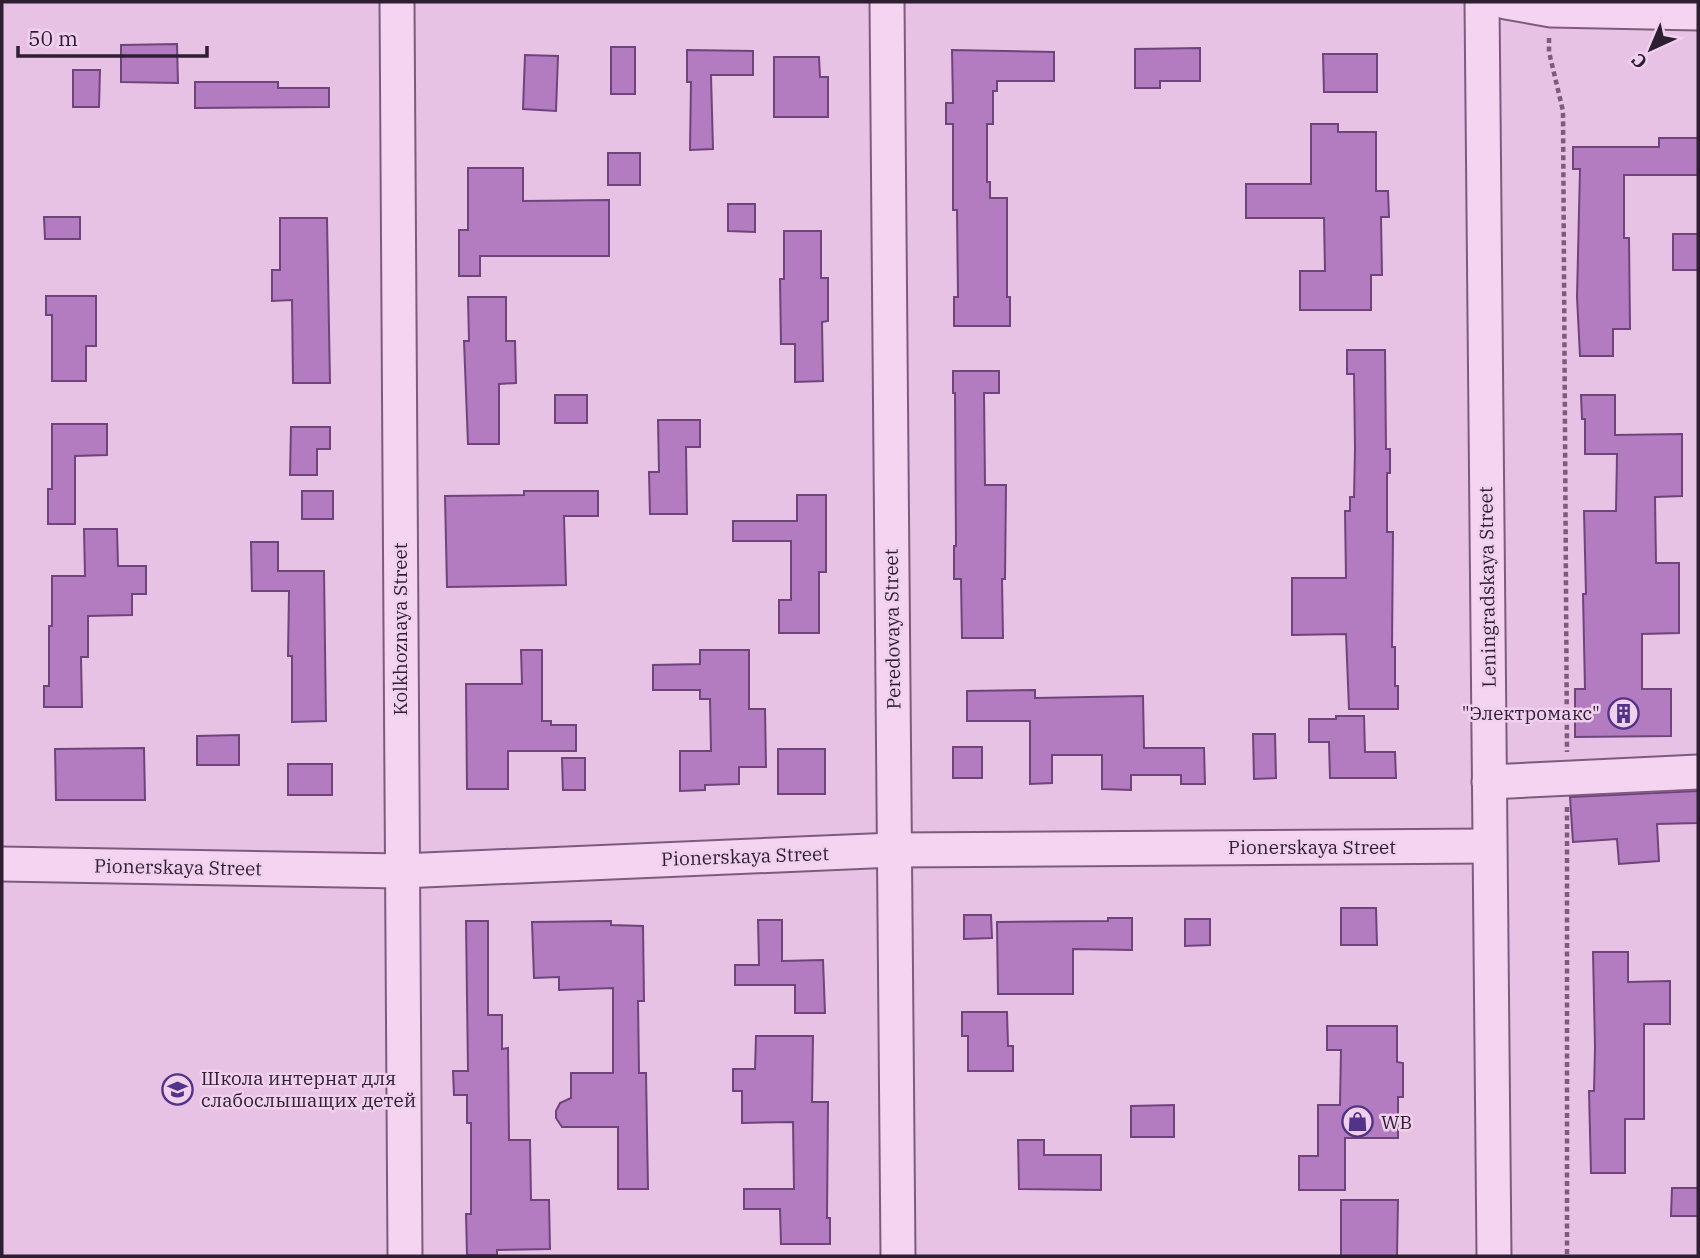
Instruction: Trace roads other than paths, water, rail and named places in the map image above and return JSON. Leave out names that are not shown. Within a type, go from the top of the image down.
[{"type":"street","name":"Kolkhoznaya Street","points":[[397,2],[405,1256]]},
{"type":"street","name":"Peredovaya Street","points":[[887,2],[898,1256]]},
{"type":"street","name":"Leningradskaya Street","points":[[1482,2],[1494,1256]]},
{"type":"street","points":[[1507,2],[1551,10],[1698,13]]},
{"type":"street","points":[[1489,782],[1698,772]]},
{"type":"street","name":"Pionerskaya Street","points":[[2,864],[401,871],[894,850],[1488,846]]},
{"type":"place","name":"\"Электромакс\"","points":[[1623,713]]},
{"type":"place","name":"Школа интернат для слабослышащих детей","points":[[178,1089]]},
{"type":"place","name":"WB","points":[[1358,1122]]}]
